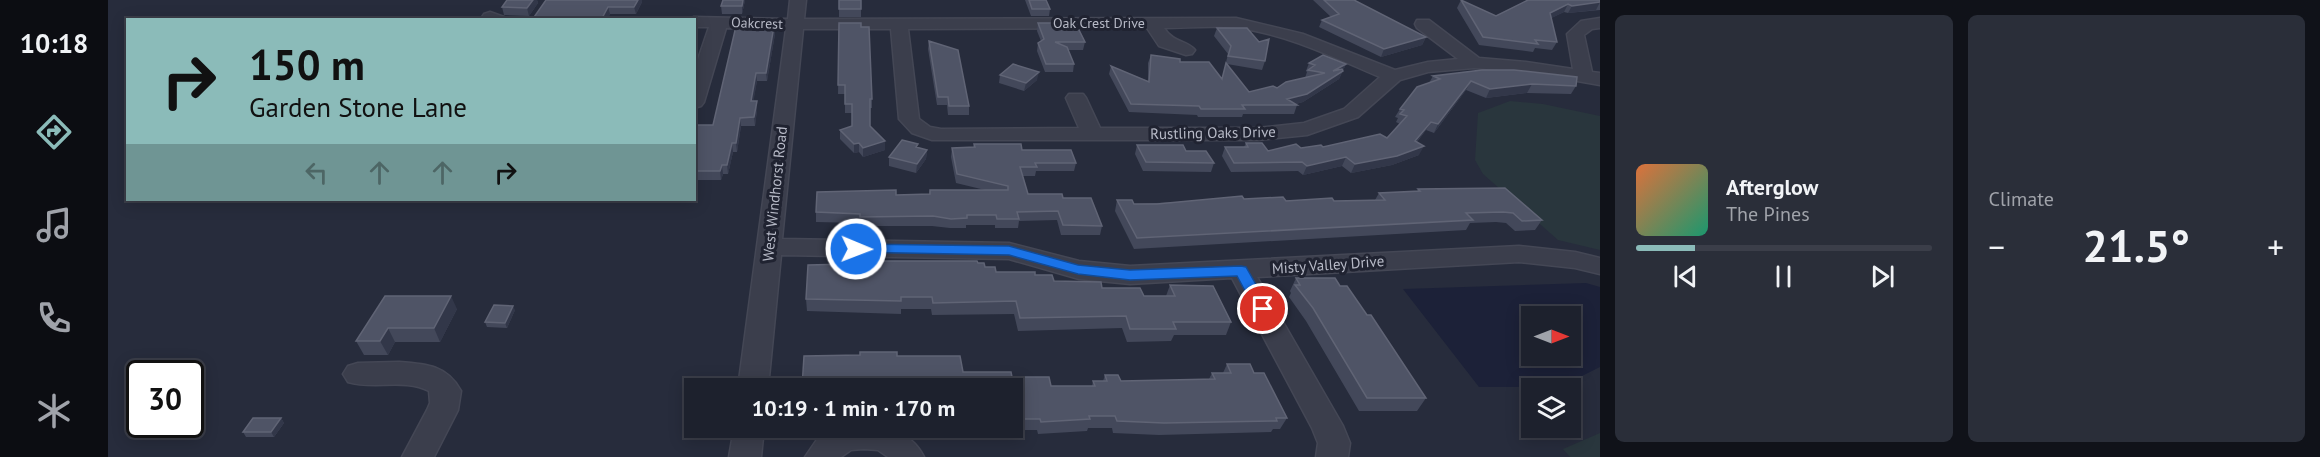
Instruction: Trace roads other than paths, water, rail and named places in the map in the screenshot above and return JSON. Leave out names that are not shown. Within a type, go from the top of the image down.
[{"type":"street","name":"West Windhorst Road","points":[[754,378],[798,0]]},
{"type":"street","name":"Oakcrest","points":[[696,22],[794,24]]},
{"type":"street","name":"Oakcrest","points":[[696,96],[719,22]]},
{"type":"street","points":[[1152,23],[1165,42],[1186,50]]},
{"type":"street","name":"Oak Crest Drive","points":[[794,24],[1236,23],[1270,27],[1297,36],[1394,76]]},
{"type":"street","points":[[1592,77],[1575,34],[1587,25],[1600,23]]},
{"type":"street","name":"Rustling Oaks Drive","points":[[899,24],[909,119],[920,130],[941,135],[1258,134],[1307,129],[1352,113],[1394,76],[1428,67],[1474,63],[1526,67],[1592,77]]},
{"type":"street","points":[[1423,24],[1474,63]]},
{"type":"street","points":[[1076,98],[1092,134]]},
{"type":"street","name":"Misty Valley Drive","points":[[769,247],[1009,251],[1078,270],[1130,275],[1241,271],[1519,254],[1575,260],[1600,266]]},
{"type":"street","points":[[1241,271],[1327,426],[1334,443],[1332,457]]},
{"type":"street","points":[[358,374],[412,375],[431,377],[442,382],[447,389],[446,401],[418,457]]},
{"type":"street","points":[[821,457],[834,444],[862,435],[892,442],[908,457]]},
{"type":"street","points":[[746,457],[748,438]]},
{"type":"water","points":[[1586,283],[1600,287],[1600,367],[1578,378],[1521,378],[1521,387],[1479,387],[1403,289]]}]
